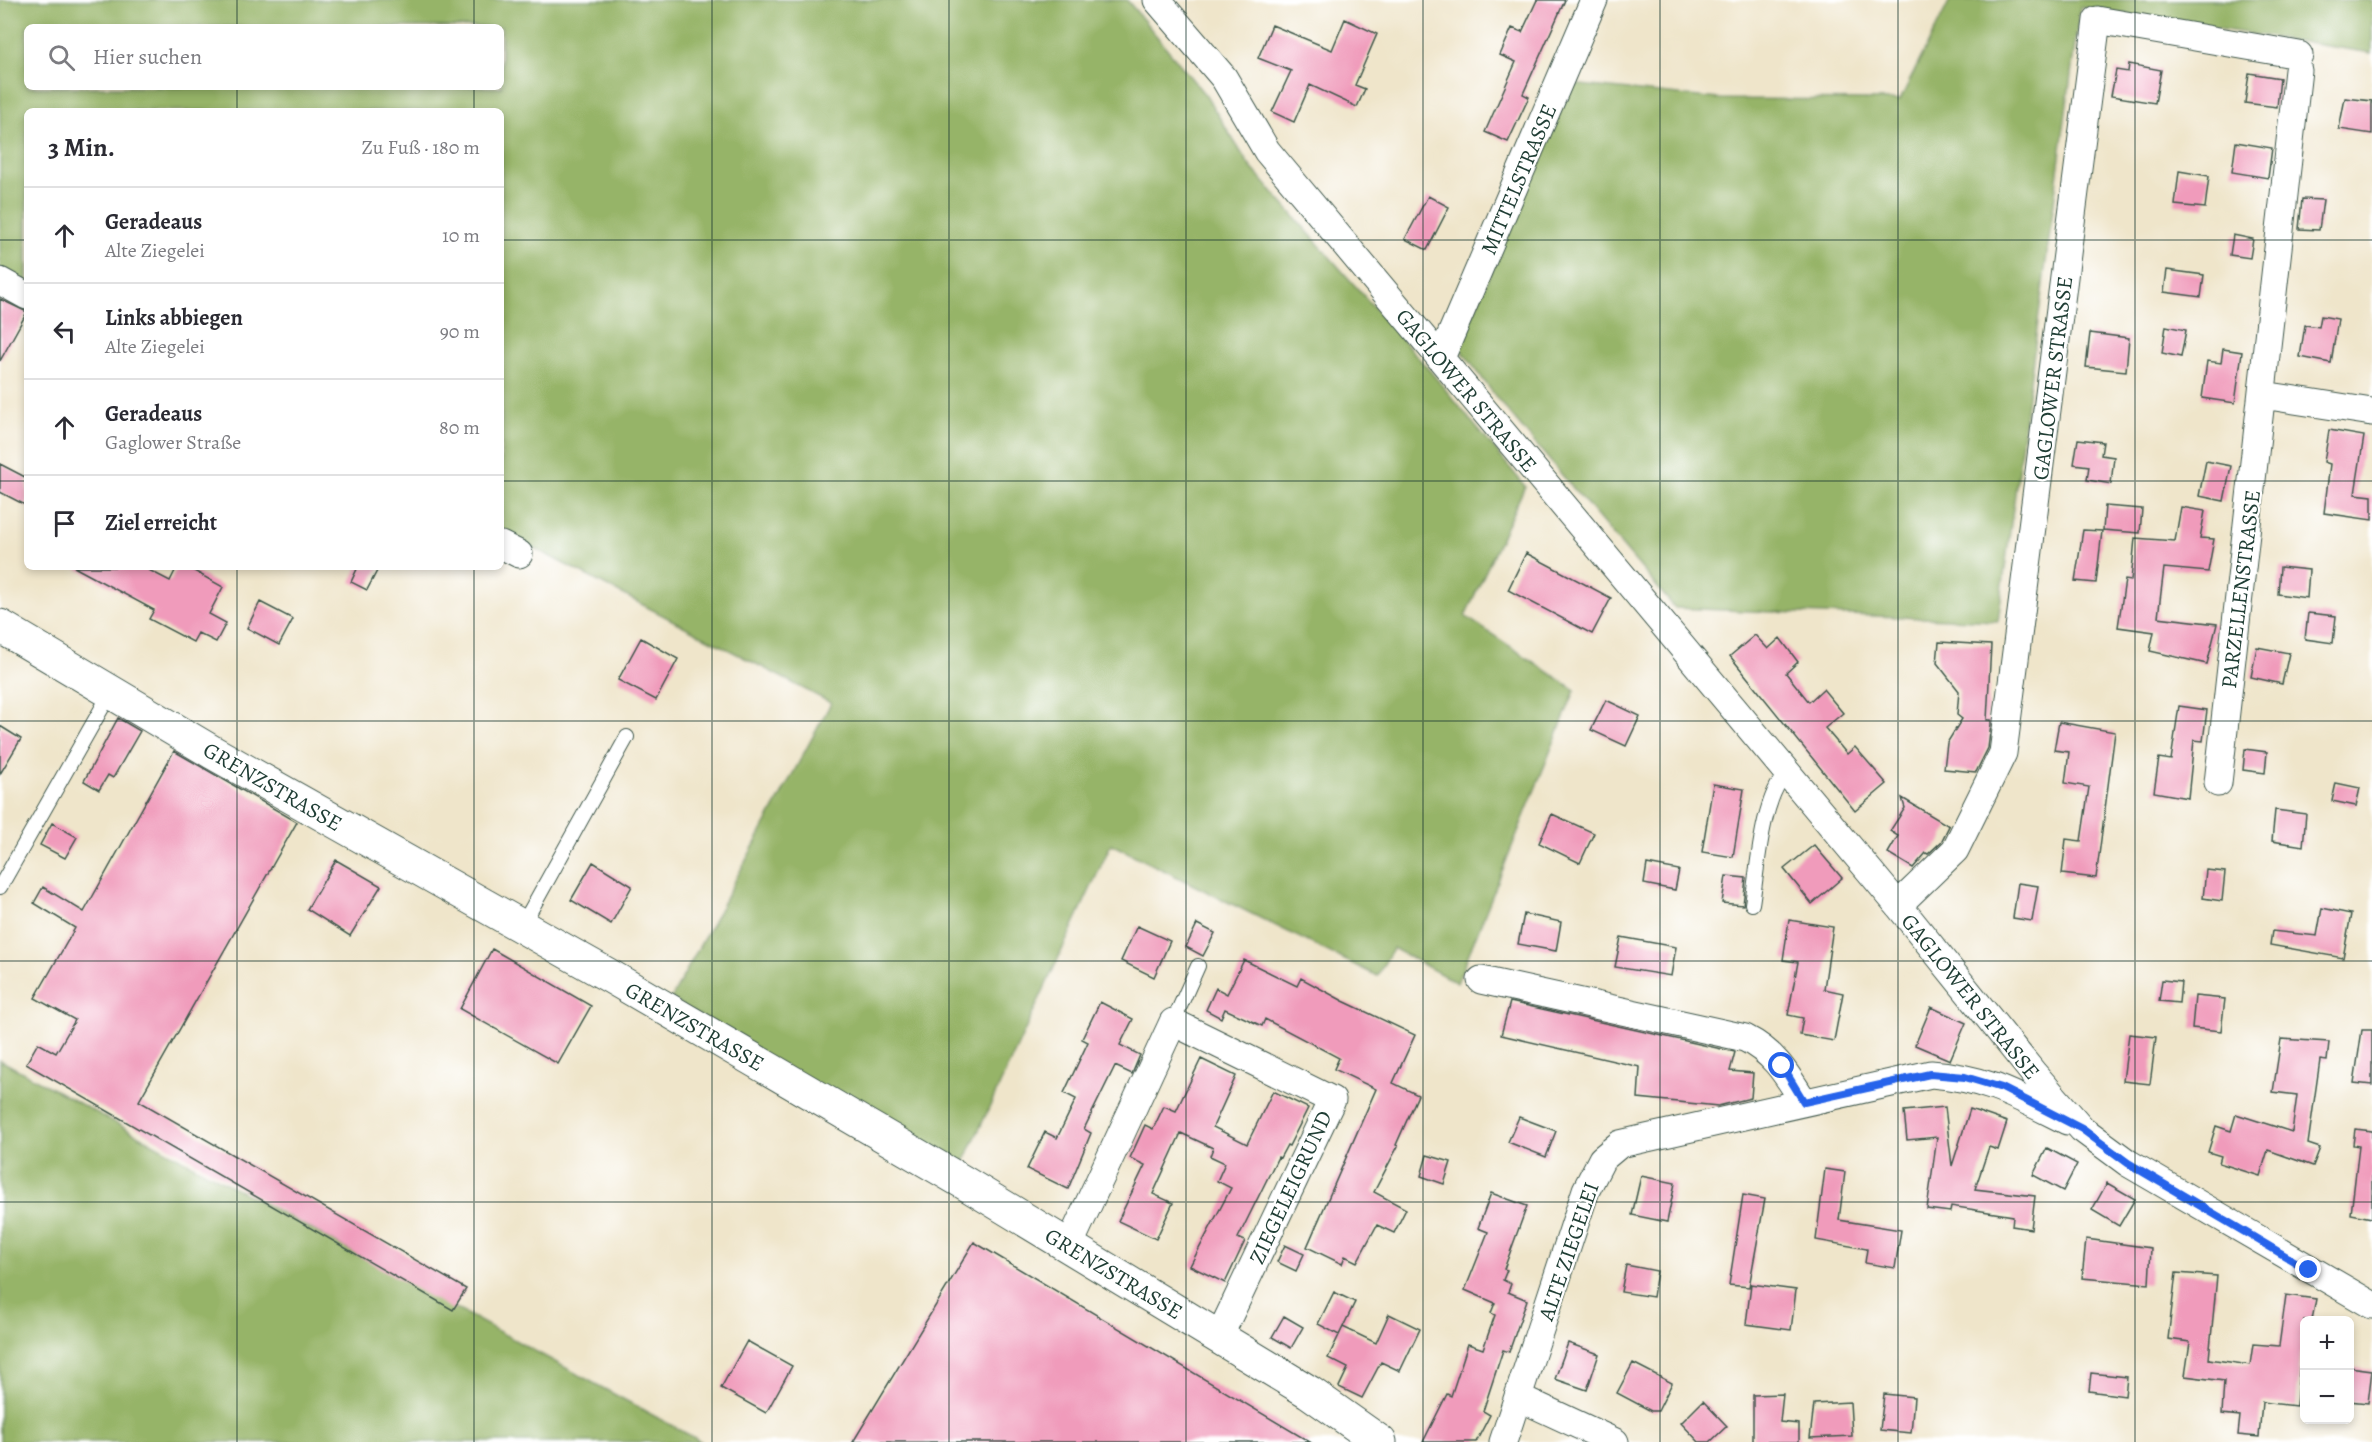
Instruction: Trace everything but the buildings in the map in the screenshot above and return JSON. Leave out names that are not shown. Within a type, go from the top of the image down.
[{"type":"street","name":"GAGLOWER STRASSE","points":[[1157,0],[1224,78],[1267,151],[1898,905],[2034,1074],[2082,1129],[2128,1163],[2372,1305]]},
{"type":"street","name":"MITTELSTRASSE","points":[[1441,358],[1594,0]]},
{"type":"street","name":"GAGLOWER STRASSE","points":[[1898,905],[1955,850],[2003,753],[2097,20],[2299,62]]},
{"type":"street","name":"PARZELLENSTRASSE","points":[[2218,783],[2299,62]]},
{"type":"street","points":[[0,281],[24,294]]},
{"type":"street","points":[[2263,395],[2372,411]]},
{"type":"street","name":"GRENZSTRASSE","points":[[0,626],[111,692],[522,926],[1069,1246],[1310,1392],[1380,1442]]},
{"type":"street","points":[[1481,980],[1745,1038],[1764,1047],[1782,1066],[1804,1102]]},
{"type":"street","points":[[1069,1246],[1173,1022]]},
{"type":"street","name":"ZIEGELEIGRUND","points":[[1173,1022],[1332,1100],[1219,1337]]},
{"type":"street","name":"ALTE ZIEGELEI","points":[[1503,1442],[1586,1190],[1602,1159],[1620,1144],[1930,1074],[1965,1077],[2002,1088],[2082,1129]]},
{"type":"street","points":[[2002,1088],[2022,1084],[2034,1074]]},
{"type":"street","points":[[1518,1397],[1615,1442]]},
{"type":"lane","points":[[0,887],[111,692]]},
{"type":"lane","points":[[522,926],[627,737]]},
{"type":"lane","points":[[1752,904],[1767,816],[1775,789],[1786,772]]},
{"type":"lane","points":[[1173,1022],[1198,966]]},
{"type":"green space","points":[[0,0],[1127,0],[1206,96],[1249,165],[1430,371],[1525,486],[1465,616],[1575,690],[1457,983],[1393,948],[1377,976],[1111,844],[960,1171],[671,999],[831,703],[504,533],[504,108],[24,108],[24,284],[0,271]]},
{"type":"green space","points":[[1950,0],[2372,0],[2372,53],[2080,7],[1998,621],[1675,608],[1499,401],[1459,347],[1571,84],[1719,99],[1900,100]]},
{"type":"green space","points":[[0,1060],[702,1442],[0,1442]]},
{"type":"route","points":[[1782,1066],[1804,1102],[1930,1074],[1965,1077],[2002,1088],[2082,1129],[2128,1163],[2309,1270]]}]
